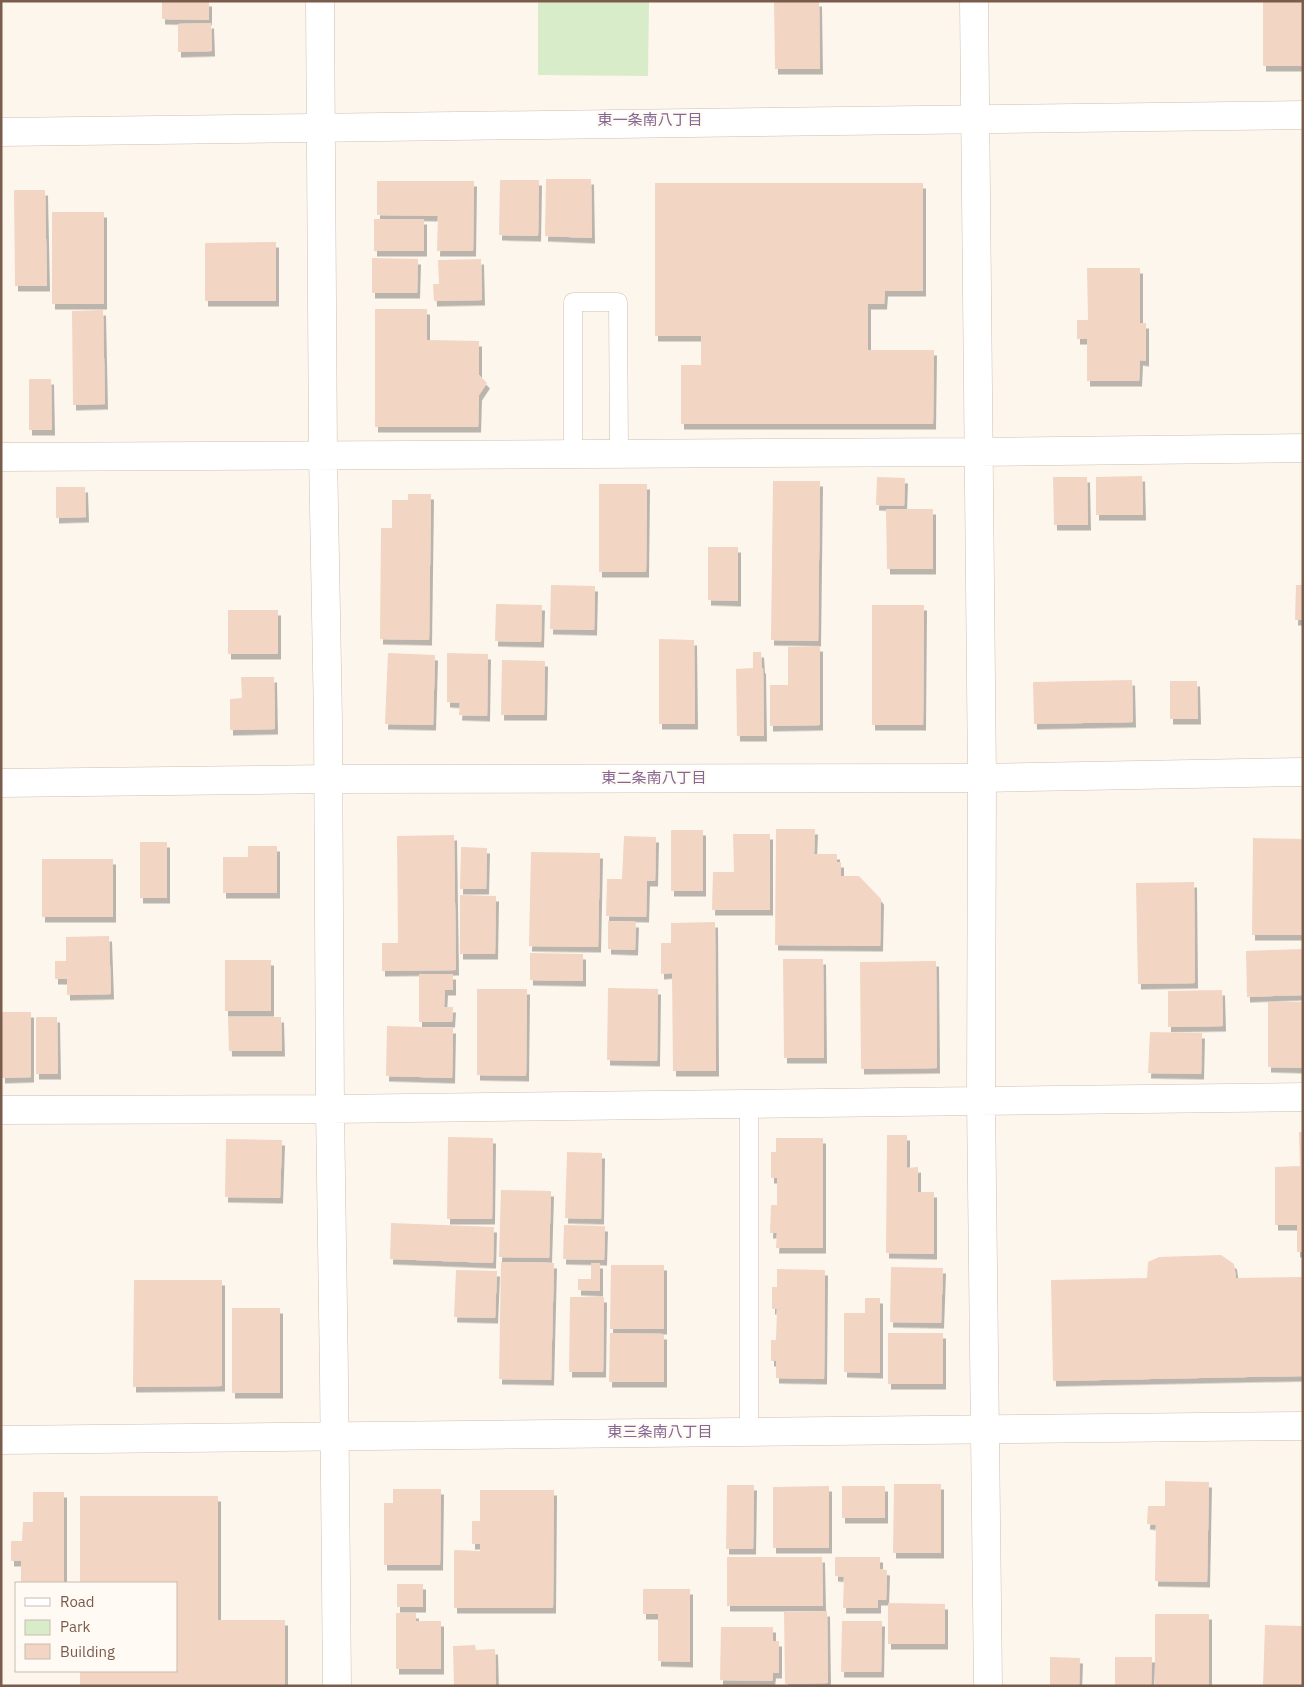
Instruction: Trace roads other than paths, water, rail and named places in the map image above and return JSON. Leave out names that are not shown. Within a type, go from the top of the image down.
[{"type":"street","points":[[320,1],[323,454],[337,1686]]},
{"type":"street","points":[[974,1],[982,778],[984,1428],[988,1686]]},
{"type":"street","points":[[1,132],[1303,115]]},
{"type":"street","points":[[1,457],[978,452],[1303,448]]},
{"type":"street","points":[[1,783],[328,779],[982,778],[1303,772]]},
{"type":"street","points":[[1,1110],[330,1109],[1303,1097]]},
{"type":"street","points":[[1,1440],[1303,1426]]},
{"type":"lane","points":[[573,453],[573,302],[618,302],[619,453]]},
{"type":"lane","points":[[749,1431],[750,1104]]},
{"type":"district","name":"東一条南八丁目","points":[[650,119]]},
{"type":"district","name":"東二条南八丁目","points":[[654,777]]},
{"type":"district","name":"東三条南八丁目","points":[[660,1431]]}]
